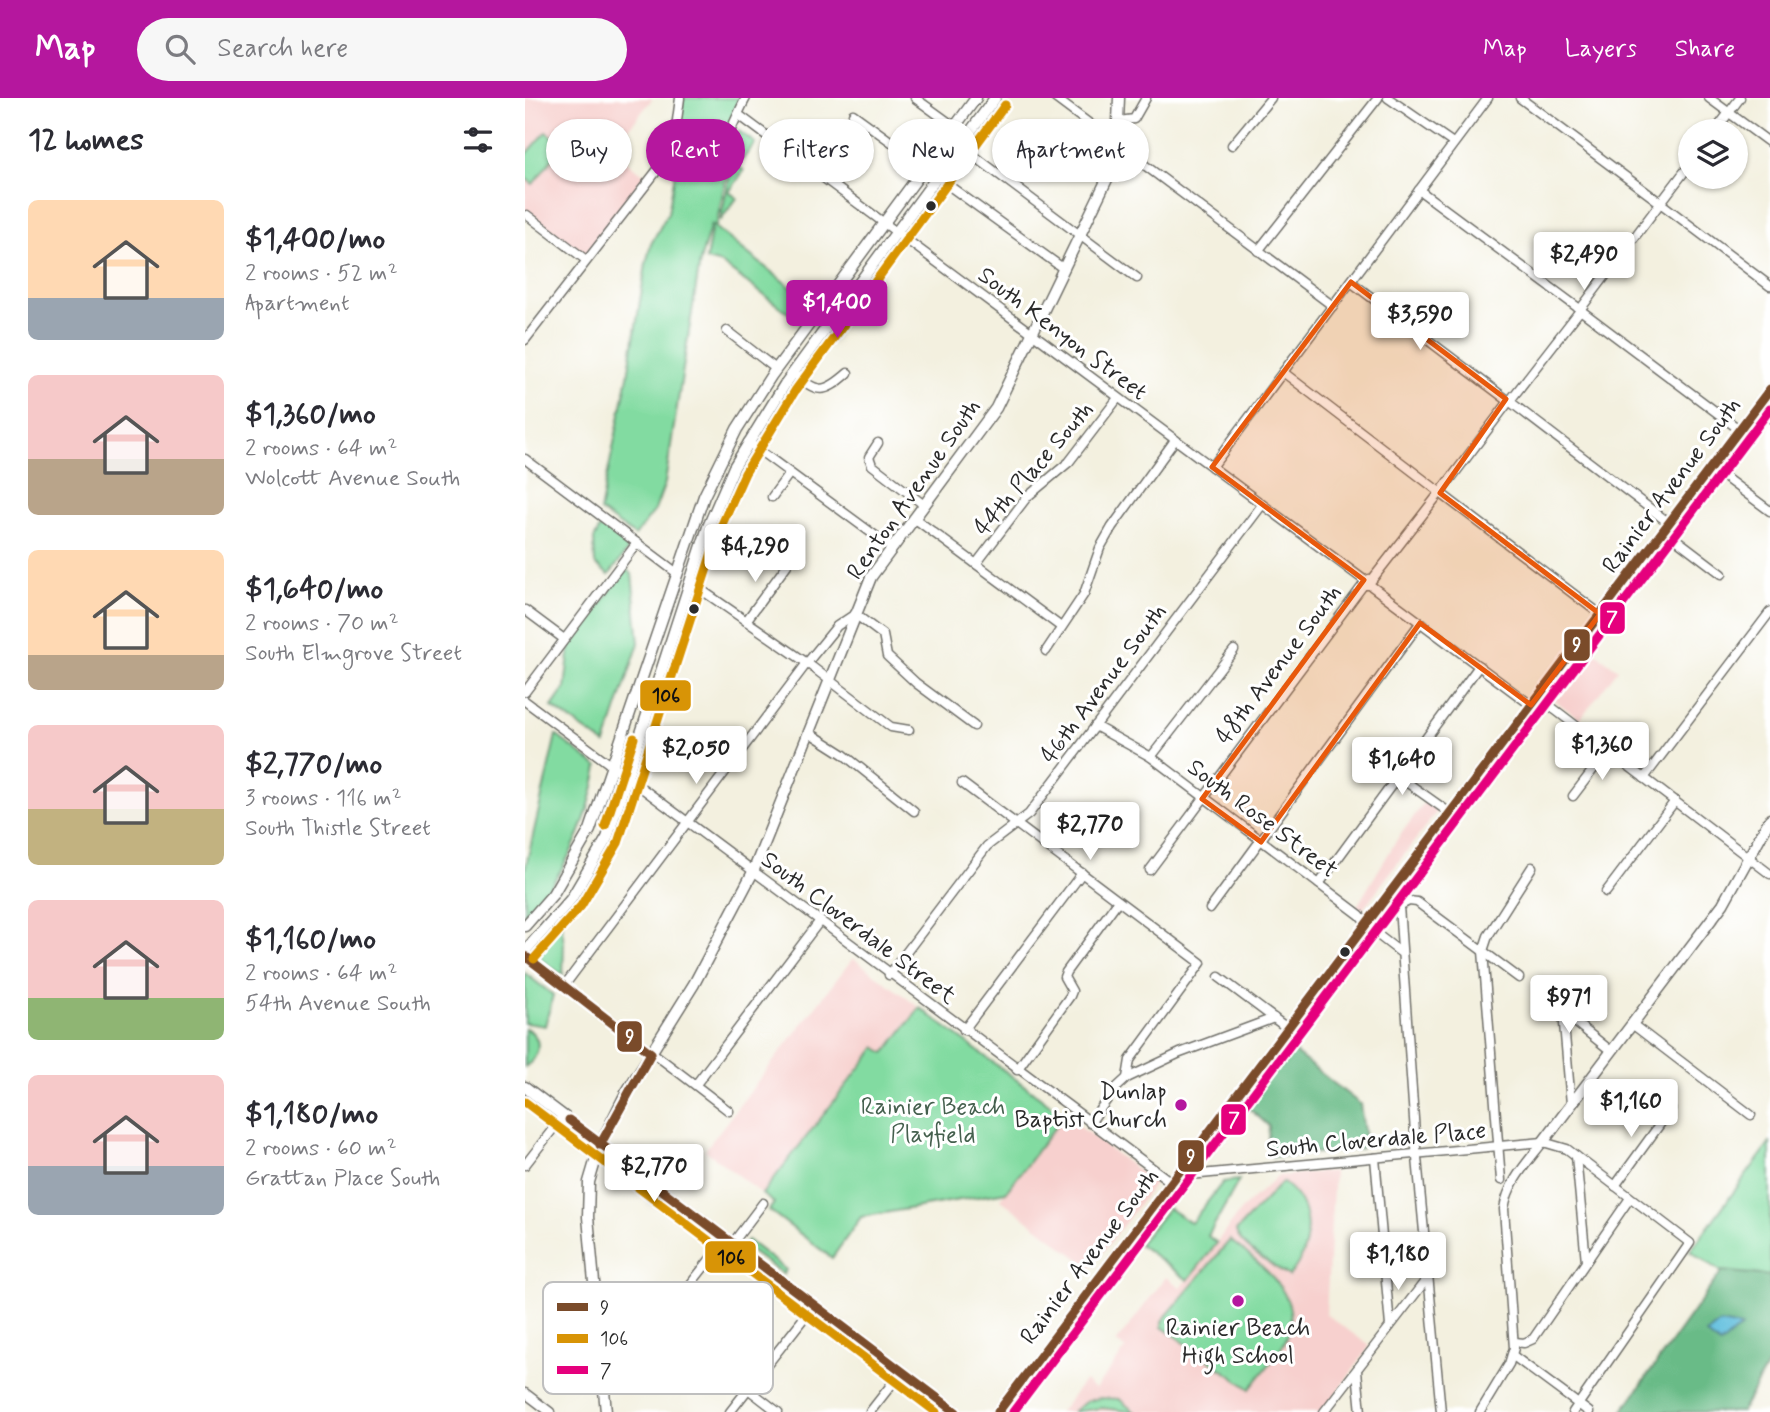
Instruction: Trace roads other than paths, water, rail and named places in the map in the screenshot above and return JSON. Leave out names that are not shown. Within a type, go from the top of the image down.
[{"type":"main road","points":[[961,119],[977,98]]},
{"type":"main road","points":[[978,123],[996,98]]},
{"type":"main road","name":"Renton Avenue South","points":[[1118,119],[1119,98]]},
{"type":"main road","points":[[525,926],[553,894],[582,848],[713,474],[739,425],[776,369],[915,182]]},
{"type":"main road","points":[[525,953],[589,872],[607,838],[718,502],[748,442],[793,373],[933,182]]},
{"type":"main road","name":"Renton Avenue South","points":[[595,1282],[588,1200],[590,1174],[600,1145],[651,1052],[694,984],[753,872],[871,577],[996,408],[1106,182]]},
{"type":"main road","name":"Rainier Avenue South","points":[[998,1412],[1770,389]]},
{"type":"main road","points":[[1543,1142],[1723,904],[1770,819]]},
{"type":"main road","points":[[525,1087],[957,1412]]},
{"type":"main road","name":"Renton Avenue South","points":[[604,1394],[606,1412]]},
{"type":"street","points":[[677,119],[680,98]]},
{"type":"street","points":[[737,119],[746,98]]},
{"type":"street","points":[[915,98],[944,119]]},
{"type":"street","points":[[1055,98],[1083,119]]},
{"type":"street","points":[[1134,119],[1146,98]]},
{"type":"street","points":[[1232,145],[1271,98]]},
{"type":"street","points":[[1258,251],[1378,98]]},
{"type":"street","points":[[1388,98],[1453,143]]},
{"type":"street","points":[[1212,467],[1488,98]]},
{"type":"street","points":[[1520,98],[1770,286]]},
{"type":"street","points":[[1709,98],[1770,143]]},
{"type":"street","points":[[1724,119],[1740,98]]},
{"type":"street","points":[[853,114],[888,139]]},
{"type":"street","name":"South Kenyon Street","points":[[739,115],[1420,623],[1479,666],[1608,750],[1770,874]]},
{"type":"street","points":[[978,159],[1137,278]]},
{"type":"street","points":[[1149,169],[1333,306]]},
{"type":"street","name":"48th Avenue South","points":[[1150,870],[1678,180]]},
{"type":"street","points":[[525,340],[648,182]]},
{"type":"street","points":[[944,182],[1064,269]]},
{"type":"street","points":[[1419,190],[1740,429]]},
{"type":"street","points":[[527,215],[586,260]]},
{"type":"street","points":[[1351,282],[1509,401],[1722,574]]},
{"type":"street","points":[[727,331],[776,369]]},
{"type":"street","points":[[1283,372],[1600,614]]},
{"type":"street","points":[[793,373],[812,387],[823,390],[835,385],[848,373]]},
{"type":"street","name":"44th Place South","points":[[976,564],[1027,497],[1069,462],[1118,398]]},
{"type":"street","points":[[1756,407],[1770,418]]},
{"type":"street","points":[[1046,651],[1084,594],[1104,538],[1175,440]]},
{"type":"street","points":[[748,442],[892,548]]},
{"type":"street","points":[[878,443],[869,457],[872,465],[924,505]]},
{"type":"street","points":[[525,459],[677,573]]},
{"type":"street","points":[[1711,467],[1770,511]]},
{"type":"street","points":[[772,497],[789,474]]},
{"type":"street","name":"46th Avenue South","points":[[889,975],[987,846],[1029,814],[1262,505]]},
{"type":"street","points":[[914,518],[1061,627]]},
{"type":"street","points":[[525,692],[637,543]]},
{"type":"street","points":[[746,621],[787,565]]},
{"type":"street","points":[[690,582],[807,663],[891,727],[909,730]]},
{"type":"street","points":[[525,610],[564,639]]},
{"type":"street","points":[[1644,778],[1770,612]]},
{"type":"street","points":[[564,986],[807,663],[837,626],[855,614],[883,635],[887,656],[916,683],[974,726]]},
{"type":"street","points":[[1210,909],[1420,623]]},
{"type":"street","points":[[1151,757],[1234,650]]},
{"type":"street","points":[[1319,884],[1479,666]]},
{"type":"street","name":"South Cloverdale Street","points":[[525,701],[889,975],[1171,1182]]},
{"type":"street","name":"South Rose Street","points":[[1095,726],[1151,757],[1202,799],[1319,884],[1400,952]]},
{"type":"street","points":[[810,733],[843,754],[914,811]]},
{"type":"street","points":[[1573,796],[1608,750]]},
{"type":"street","points":[[1371,757],[1450,813]]},
{"type":"street","points":[[962,783],[1201,963],[1130,1060],[1127,1079]]},
{"type":"street","points":[[1606,892],[1675,801]]},
{"type":"street","points":[[1501,1180],[1483,951],[1488,936],[1531,867]]},
{"type":"street","points":[[964,1030],[1082,873]]},
{"type":"street","points":[[1017,1070],[1072,993],[1064,977],[1066,972],[1118,901]]},
{"type":"street","points":[[1441,1412],[1400,952],[1399,906],[1409,901],[1417,902],[1519,978]]},
{"type":"street","points":[[697,1083],[819,922]]},
{"type":"street","points":[[525,953],[651,1052],[697,1083],[729,1111]]},
{"type":"street","points":[[1219,977],[1287,1028]]},
{"type":"street","points":[[1543,997],[1611,1051]]},
{"type":"street","points":[[1563,1012],[1571,1104]]},
{"type":"street","points":[[1090,1123],[1114,1090],[1127,1079],[1180,1053],[1274,1018]]},
{"type":"street","points":[[1632,1024],[1751,1115]]},
{"type":"street","points":[[1615,1186],[1671,1109]]},
{"type":"street","points":[[525,1165],[563,1116]]},
{"type":"street","points":[[1480,1412],[1512,1355],[1514,1342],[1505,1203],[1513,1182],[1543,1142],[1560,1145],[1690,1243],[1576,1408]]},
{"type":"street","name":"South Cloverdale Place","points":[[1171,1182],[1190,1175],[1543,1142]]},
{"type":"street","points":[[1576,1156],[1586,1262]]},
{"type":"street","points":[[1375,1158],[1391,1326]]},
{"type":"street","points":[[1514,1342],[1524,1343],[1533,1339],[1630,1198]]},
{"type":"street","points":[[695,1282],[763,1203]]},
{"type":"street","points":[[1324,1412],[1429,1276]]},
{"type":"street","points":[[773,1356],[814,1304]]},
{"type":"street","points":[[1512,1355],[1576,1408],[1589,1412]]},
{"type":"street","points":[[870,1412],[902,1371]]},
{"type":"street","points":[[1357,1371],[1361,1412]]},
{"type":"street","points":[[525,1393],[550,1412]]},
{"type":"street","points":[[730,1412],[744,1394]]},
{"type":"street","points":[[756,1394],[778,1412]]},
{"type":"water","points":[[1720,1323],[1741,1327],[1720,1345],[1706,1334]]},
{"type":"place","name":"Dunlap Baptist Church","points":[[1181,1105]]},
{"type":"place","name":"Rainier Beach High School","points":[[1238,1301]]},
{"type":"park label","name":"Rainier Beach Playfield","points":[[933,1120]]}]
